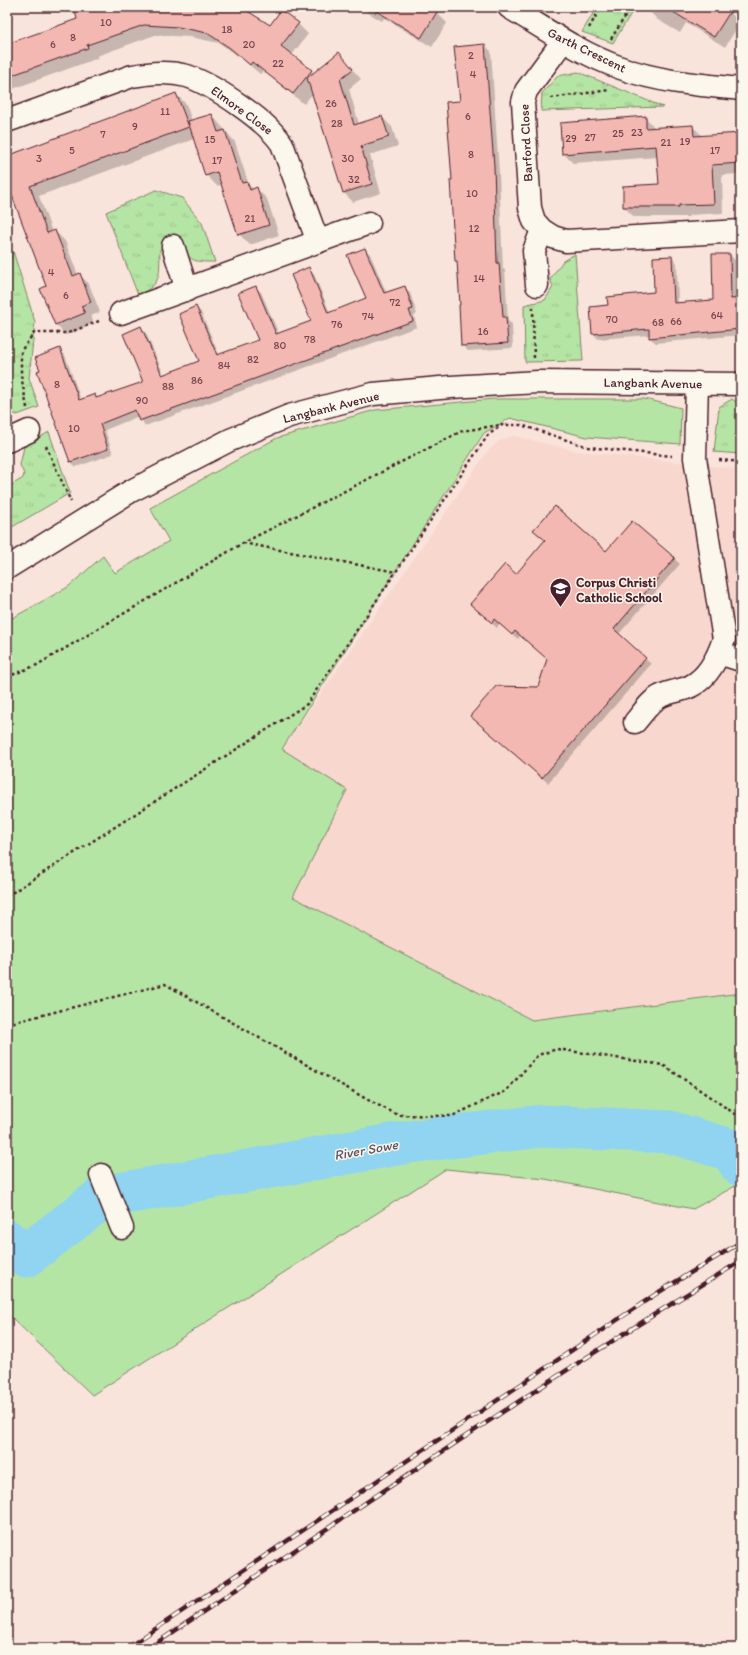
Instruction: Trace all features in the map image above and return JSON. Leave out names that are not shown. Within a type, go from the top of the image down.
[{"type":"street","name":"Garth Crescent","points":[[509,7],[563,41],[621,68],[643,75],[700,85],[741,89]]},
{"type":"street","name":"Barford Close","points":[[563,41],[526,91],[523,102],[530,208],[534,221],[542,230],[553,238],[566,241],[741,231]]},
{"type":"street","name":"Elmore Close","points":[[7,122],[132,76],[154,72],[188,76],[224,94],[268,127],[277,136],[282,144],[318,242]]},
{"type":"street","points":[[121,313],[188,290],[369,223]]},
{"type":"street","points":[[537,285],[534,252],[542,230]]},
{"type":"street","points":[[173,246],[188,290]]},
{"type":"street","name":"Langbank Avenue","points":[[7,568],[131,491],[230,440],[289,416],[373,394],[451,387],[538,382],[741,384]]},
{"type":"street","points":[[635,722],[650,704],[661,696],[691,686],[706,675],[719,653],[724,639],[695,458],[697,383]]},
{"type":"street","points":[[7,441],[30,431]]},
{"type":"street","points":[[719,653],[741,660]]},
{"type":"street","points":[[101,1175],[122,1228]]},
{"type":"path","points":[[599,59],[631,7]]},
{"type":"path","points":[[523,102],[632,86],[643,75]]},
{"type":"path","points":[[537,285],[533,302],[533,357],[538,382]]},
{"type":"path","points":[[30,431],[21,375],[21,351],[34,333],[68,333],[121,313]]},
{"type":"path","points":[[7,896],[307,704],[488,435],[502,425]]},
{"type":"path","points":[[7,677],[36,665],[243,543],[462,431],[502,425],[521,425],[588,447],[741,462]]},
{"type":"path","points":[[30,431],[36,426],[80,523]]},
{"type":"path","points":[[243,543],[396,572]]},
{"type":"path","points":[[7,1024],[165,984],[368,1100],[398,1115],[452,1116],[506,1090],[538,1055],[557,1049],[663,1065],[741,1118]]},
{"type":"shaded area","name":"Corpus Christi Catholic School","points":[[513,436],[577,451],[741,469],[741,993],[532,1020],[292,897],[346,790],[282,750],[487,452],[499,441]]},
{"type":"green space","points":[[597,7],[635,7],[613,43],[582,32]]},
{"type":"green space","points":[[578,72],[663,107],[541,111],[542,93],[558,76]]},
{"type":"green space","points":[[156,190],[182,198],[202,223],[215,262],[193,260],[187,254],[181,243],[160,249],[159,272],[156,282],[152,287],[138,295],[106,212]]},
{"type":"green space","points":[[13,251],[35,322],[29,378],[39,407],[17,415],[7,411],[7,273]]},
{"type":"green space","points":[[575,254],[583,361],[525,362],[524,305],[545,300],[553,287],[550,279],[563,261]]},
{"type":"green space","points":[[494,399],[645,399],[681,408],[680,444],[587,437],[510,418],[484,433],[282,749],[347,790],[293,897],[532,1020],[741,993],[741,1183],[693,1209],[545,1179],[446,1169],[92,1395],[7,1313],[7,621],[68,587],[103,556],[115,573],[169,541],[150,508],[277,438],[375,410]]},
{"type":"green space","points":[[732,399],[741,405],[741,454],[714,452],[719,407]]},
{"type":"green space","points":[[49,432],[70,493],[7,530],[7,488],[23,478],[24,474],[20,465],[24,447]]},
{"type":"building","points":[[74,7],[241,7],[270,25],[281,10],[299,23],[281,46],[312,70],[293,94],[252,62],[250,65],[230,48],[207,33],[178,27],[144,25],[87,45],[88,48],[7,77],[7,44],[77,19]]},
{"type":"building","points":[[370,7],[440,7],[421,38]]},
{"type":"building","points":[[665,7],[733,7],[714,37]]},
{"type":"building","points":[[485,44],[494,166],[497,263],[499,263],[503,317],[506,317],[508,343],[461,346],[460,305],[457,261],[455,261],[450,180],[452,180],[446,102],[460,101],[454,47]]},
{"type":"building","points":[[339,52],[353,69],[340,79],[354,125],[382,116],[389,137],[361,146],[372,184],[343,193],[307,78]]},
{"type":"building","points":[[176,93],[189,127],[30,186],[47,233],[55,230],[73,276],[80,273],[91,302],[81,306],[85,313],[55,325],[40,289],[46,286],[11,193],[7,194],[7,156]]},
{"type":"building","points":[[212,114],[218,132],[225,130],[242,183],[247,182],[250,190],[257,187],[269,225],[238,235],[217,172],[205,176],[188,121]]},
{"type":"building","points":[[646,116],[646,128],[693,125],[694,136],[741,133],[741,163],[712,165],[714,204],[679,205],[679,207],[623,207],[623,186],[659,184],[656,146],[562,154],[560,123]]},
{"type":"building","points":[[365,248],[384,293],[405,286],[413,309],[409,310],[413,321],[139,421],[135,410],[100,424],[108,449],[70,462],[37,371],[40,370],[35,358],[60,348],[79,400],[95,394],[96,398],[143,382],[123,334],[141,326],[162,375],[199,361],[179,314],[196,306],[217,355],[258,340],[238,293],[256,286],[276,334],[311,321],[291,275],[309,267],[328,313],[366,298],[347,255]]},
{"type":"building","points":[[712,254],[730,254],[731,299],[741,298],[741,329],[649,338],[649,329],[592,334],[590,307],[608,305],[607,297],[654,292],[653,257],[672,256],[674,303],[713,300]]},
{"type":"building","points":[[555,506],[606,551],[632,521],[675,558],[614,629],[646,658],[542,778],[470,716],[496,686],[538,687],[547,659],[515,631],[512,635],[494,619],[492,623],[470,604],[505,564],[516,574],[545,540],[533,530]]},
{"type":"waterway","name":"River Sowe","points":[[7,1241],[26,1256],[103,1197],[408,1142],[542,1126],[670,1132],[731,1150],[741,1165]]},
{"type":"railway","points":[[127,1648],[659,1292],[741,1242]]},
{"type":"railway","points":[[149,1648],[369,1500],[517,1403],[666,1307],[741,1261]]},
{"type":"place","name":"Corpus Christi Catholic School","points":[[560,608]]}]
